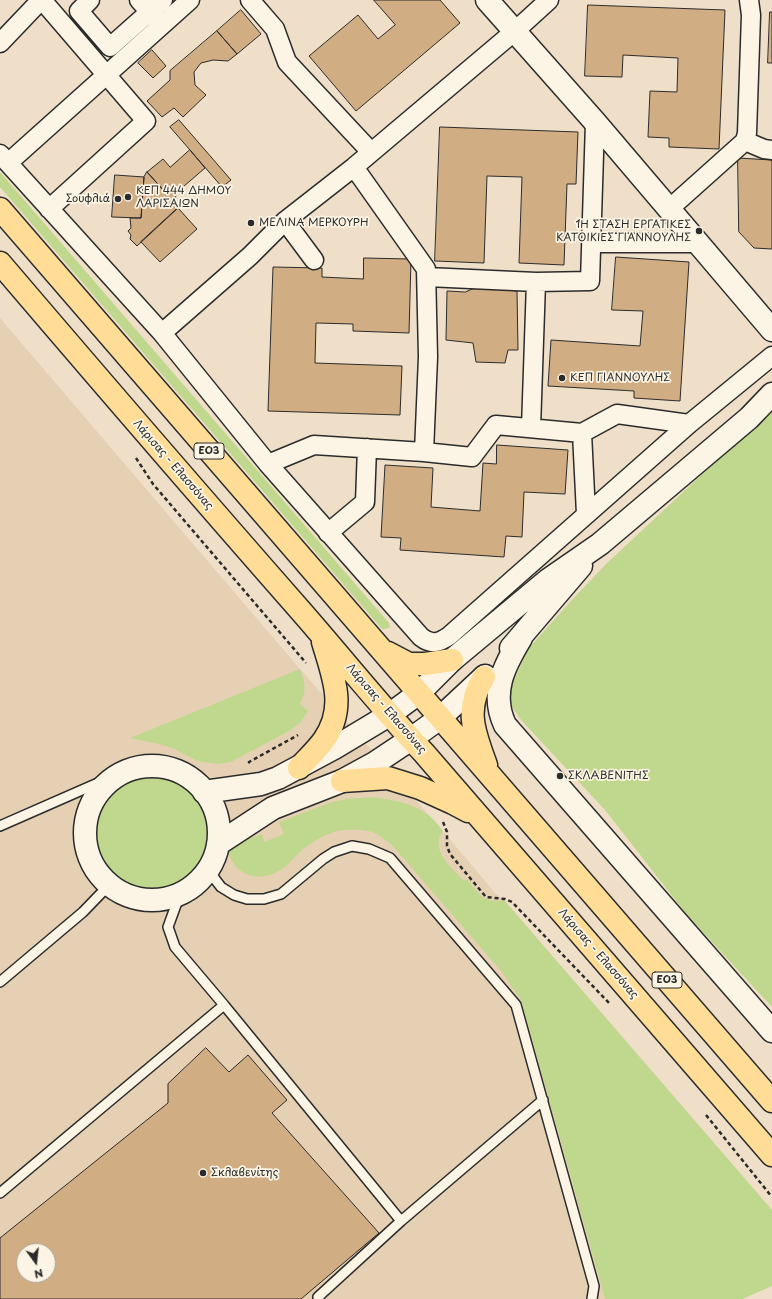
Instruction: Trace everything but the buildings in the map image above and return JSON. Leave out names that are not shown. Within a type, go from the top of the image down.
[{"type":"highway","name":"ΕΟ3","points":[[0,209],[772,1101]]},
{"type":"highway","name":"Λάρισας - Ελασσόνας","points":[[0,263],[389,715],[772,1155]]},
{"type":"highway","points":[[299,768],[324,740],[333,725],[336,710],[337,694],[333,675],[320,633]]},
{"type":"highway","points":[[382,650],[409,664],[425,664],[452,660]]},
{"type":"highway","points":[[484,677],[477,688],[473,701],[472,716],[478,744],[489,775]]},
{"type":"highway","points":[[342,781],[388,778],[420,788],[478,816]]},
{"type":"street","points":[[0,43],[41,0],[146,121],[49,209]]},
{"type":"street","points":[[90,0],[78,11],[110,47],[145,6],[163,0]]},
{"type":"street","points":[[190,0],[107,75],[4,158],[162,333],[268,464],[421,637],[428,642],[437,642],[449,636],[688,424],[772,356]]},
{"type":"street","points":[[487,0],[595,122],[772,330]]},
{"type":"street","points":[[162,333],[250,256],[285,221],[371,152],[515,31],[549,0]]},
{"type":"street","points":[[669,209],[745,141],[747,132],[751,15],[750,0]]},
{"type":"street","points":[[252,1],[275,29],[287,62],[371,152]]},
{"type":"street","points":[[145,6],[162,26]]},
{"type":"street","points":[[427,277],[536,282],[590,281],[595,122]]},
{"type":"street","points":[[745,141],[764,149],[772,150]]},
{"type":"street","points":[[354,166],[426,269],[428,357],[424,452]]},
{"type":"street","points":[[285,221],[314,260]]},
{"type":"street","points":[[592,244],[699,244]]},
{"type":"street","points":[[531,428],[536,282]]},
{"type":"street","points":[[204,792],[261,784],[278,778],[299,768],[389,715],[419,693],[452,660],[548,580],[600,544],[749,418],[772,394]]},
{"type":"street","points":[[268,464],[314,445],[424,452],[472,457],[496,425],[582,433],[617,414],[688,424]]},
{"type":"street","points":[[582,433],[586,514]]},
{"type":"street","points":[[328,533],[365,502],[368,448]]},
{"type":"street","points":[[218,844],[273,808],[342,781],[375,763],[440,718],[484,677],[521,638],[600,544]]},
{"type":"street","points":[[521,638],[508,659],[499,691],[498,703],[505,725],[772,1031]]},
{"type":"street","points":[[156,766],[167,768],[188,777],[204,792],[214,808],[217,817],[219,830],[218,844],[208,870],[195,884],[180,894],[162,899],[143,899],[125,894],[109,885],[98,872],[90,858],[86,842],[85,825],[90,809],[105,785],[123,772],[134,768],[156,766]]},
{"type":"lane","points":[[0,826],[123,772]]},
{"type":"lane","points":[[208,870],[221,887],[234,895],[247,899],[264,899],[281,894],[323,859],[334,852],[352,846],[369,849],[390,858],[516,1005],[594,1286],[592,1299]]},
{"type":"lane","points":[[0,982],[83,912],[109,885]]},
{"type":"lane","points":[[180,894],[168,927],[175,947],[401,1221]]},
{"type":"lane","points":[[0,1193],[224,1005]]},
{"type":"lane","points":[[319,1299],[318,1297],[401,1221],[543,1100]]},
{"type":"path","points":[[133,453],[153,484],[308,667]]},
{"type":"path","points":[[261,784],[249,762],[299,735],[302,730]]},
{"type":"path","points":[[442,820],[447,832],[447,846],[450,854],[486,897],[505,899],[512,902],[612,1006]]},
{"type":"path","points":[[704,1113],[772,1197]]},
{"type":"shaded area","points":[[0,318],[300,669],[443,831],[495,893],[504,900],[772,1210],[772,1286],[742,1299],[0,1299]]},
{"type":"green space","points":[[0,172],[389,623],[390,627],[382,629],[0,187]]},
{"type":"green space","points":[[772,409],[772,1007],[687,915],[605,810],[521,720],[508,701],[511,687],[528,649],[570,602],[606,564]]},
{"type":"green space","points":[[300,669],[303,679],[304,695],[300,704],[308,711],[300,723],[289,731],[231,762],[218,764],[197,761],[172,748],[130,738]]},
{"type":"green space","points":[[150,776],[172,780],[190,793],[203,811],[207,833],[203,855],[190,873],[172,886],[150,890],[128,886],[110,873],[97,855],[93,833],[97,811],[110,793],[128,780]]},
{"type":"green space","points":[[374,797],[409,805],[422,811],[434,820],[443,831],[439,839],[440,852],[451,867],[464,881],[467,879],[478,893],[486,899],[497,901],[504,900],[772,1210],[772,1286],[742,1299],[605,1299],[521,1000],[501,971],[391,844],[373,832],[353,829],[337,831],[329,834],[308,845],[282,869],[273,874],[264,876],[247,874],[240,870],[234,864],[230,856],[228,846],[262,834],[264,842],[284,834],[279,822],[332,802],[346,799]]},
{"type":"place","name":"ΚΕΠ 444 ΔΗΜΟΥ ΛΑΡΙΣΑΙΩΝ","points":[[128,197]]},
{"type":"place","name":"Σουφλιά","points":[[118,199]]},
{"type":"place","name":"ΜΕΛΙΝΑ ΜΕΡΚΟΥΡΗ","points":[[251,223]]},
{"type":"place","name":"1Η ΣΤΑΣΗ ΕΡΓΑΤΙΚΕΣ ΚΑΤΟΙΚΙΕΣ ΓΙΑΝΝΟΥΛΗΣ","points":[[699,231]]},
{"type":"place","name":"ΚΕΠ ΓΙΑΝΝΟΥΛΗΣ","points":[[562,378]]},
{"type":"place","name":"ΣΚΛΑΒΕΝΙΤΗΣ","points":[[560,776]]},
{"type":"place","name":"Σκλαβενίτης","points":[[203,1173]]}]
